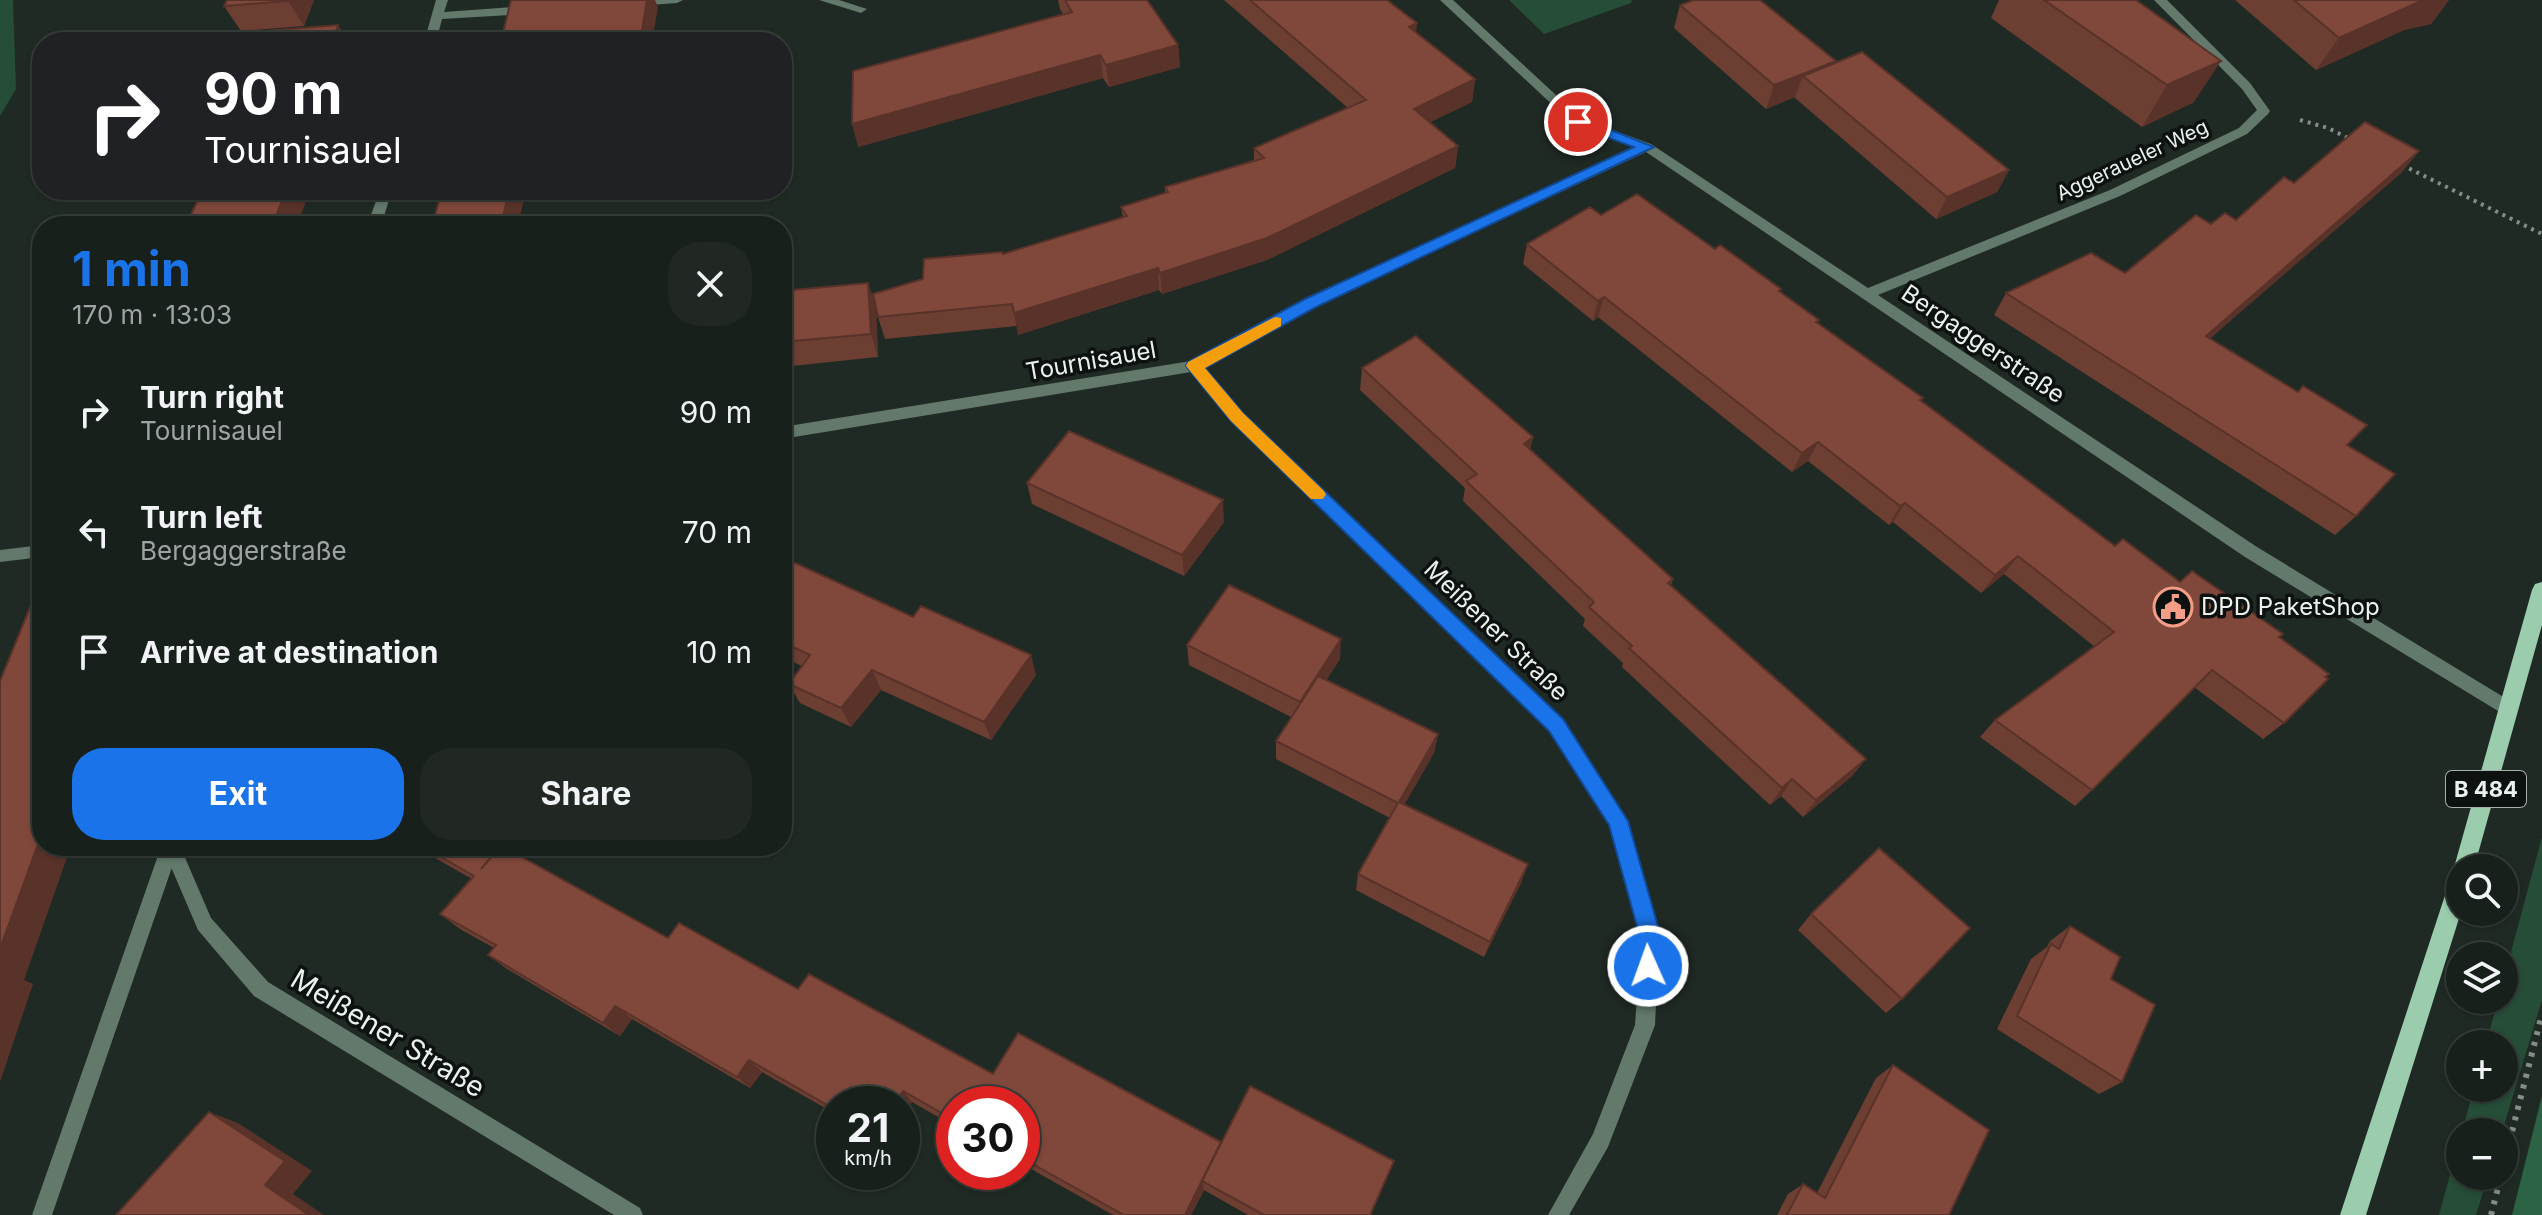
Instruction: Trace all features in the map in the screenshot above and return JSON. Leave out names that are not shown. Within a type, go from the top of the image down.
[{"type":"main road","name":"B 484","points":[[2467,854],[2542,590]]},
{"type":"main road","points":[[2353,1215],[2446,923]]},
{"type":"street","points":[[432,32],[442,0]]},
{"type":"street","points":[[617,4],[677,0]]},
{"type":"street","points":[[825,0],[861,9]]},
{"type":"street","name":"Bergaggerstraße","points":[[1446,0],[1578,122],[1647,147],[2251,552],[2509,709]]},
{"type":"street","points":[[2160,0],[2246,86],[2264,111]]},
{"type":"street","points":[[436,16],[542,9]]},
{"type":"street","name":"Aggeraueler Weg","points":[[1869,293],[2115,193],[2243,131],[2264,111]]},
{"type":"street","name":"Tournisauel","points":[[792,431],[1194,366],[1310,303],[1647,147]]},
{"type":"street","name":"Meißener Straße","points":[[1194,366],[1237,417],[1556,725],[1618,821],[1650,937],[1645,1025],[1601,1140],[1558,1215]]},
{"type":"street","points":[[0,556],[32,552]]},
{"type":"street","points":[[42,1215],[167,856]]},
{"type":"street","name":"Meißener Straße","points":[[174,856],[204,924],[261,989],[633,1215]]},
{"type":"path","points":[[2264,111],[2328,128],[2355,141]]},
{"type":"path","points":[[2396,162],[2542,234]]},
{"type":"path","points":[[2515,1118],[2542,1014]]},
{"type":"path","points":[[2491,1215],[2497,1190]]},
{"type":"green space","points":[[0,0],[13,0],[16,89],[0,116]]},
{"type":"green space","points":[[1509,0],[1632,0],[1631,3],[1544,34]]},
{"type":"green space","points":[[2542,837],[2542,1000],[2518,1079],[2518,1030],[2490,1030],[2494,1014],[2518,1014],[2518,942],[2514,942]]},
{"type":"green space","points":[[2542,1096],[2542,1215],[2512,1215]]},
{"type":"green space","points":[[2470,1102],[2511,1102],[2506,1118],[2466,1118]]},
{"type":"green space","points":[[2446,1189],[2484,1190],[2476,1215],[2439,1215]]},
{"type":"building","points":[[227,0],[289,0],[224,6]]},
{"type":"building","points":[[511,0],[647,0],[642,32],[503,32]]},
{"type":"building","points":[[1065,0],[1147,0],[1178,45],[1106,65],[1100,55],[852,124],[853,71],[1072,12]]},
{"type":"building","points":[[1250,0],[1387,0],[1417,23],[1409,27],[1475,79],[1414,109],[1458,146],[1267,238],[1160,273],[1158,268],[1014,313],[1012,304],[878,317],[873,294],[923,279],[924,259],[1003,254],[1127,216],[1121,207],[1168,192],[1165,187],[1264,158],[1254,148],[1366,100]]},
{"type":"building","points":[[1694,0],[1760,0],[1836,61],[1774,85],[1680,5]]},
{"type":"building","points":[[2044,0],[2136,0],[2221,61],[2167,85]]},
{"type":"building","points":[[2294,0],[2423,0],[2339,38]]},
{"type":"building","points":[[338,25],[336,32],[266,31]]},
{"type":"building","points":[[1862,52],[2009,170],[1947,197],[1803,76]]},
{"type":"building","points":[[2365,122],[2419,151],[2206,336],[2298,392],[2303,386],[2367,425],[2347,445],[2395,474],[2356,516],[2006,293],[2091,253],[2125,273],[2196,215],[2211,224],[2225,213],[2236,220],[2284,177],[2294,183]]},
{"type":"building","points":[[1637,194],[1715,249],[1720,245],[1781,289],[1779,291],[1819,320],[1816,322],[1923,398],[1920,400],[2115,546],[2123,539],[2180,582],[2192,571],[2283,634],[2279,637],[2329,674],[2325,677],[2328,679],[2284,723],[2212,670],[2092,790],[1995,720],[2114,632],[2018,556],[1995,575],[1905,503],[1900,506],[1818,442],[1802,453],[1604,297],[1598,301],[1527,244],[1590,207],[1601,215]]},
{"type":"building","points":[[198,200],[282,200],[276,216],[190,216]]},
{"type":"building","points":[[439,200],[507,200],[503,216],[435,216]]},
{"type":"building","points":[[868,283],[871,334],[792,341],[792,290]]},
{"type":"building","points":[[1416,336],[1533,437],[1524,444],[1673,579],[1668,583],[1866,759],[1816,800],[1792,779],[1782,788],[1629,648],[1632,646],[1589,607],[1594,602],[1466,481],[1477,474],[1362,368]]},
{"type":"building","points":[[1069,431],[1223,500],[1182,555],[1027,483]]},
{"type":"building","points":[[792,562],[913,617],[921,606],[1031,655],[984,722],[872,670],[841,708],[792,685],[792,680],[810,655],[792,647]]},
{"type":"building","points":[[1229,585],[1341,639],[1300,702],[1187,645]]},
{"type":"building","points":[[32,603],[34,856],[0,949],[0,681]]},
{"type":"building","points":[[1318,676],[1438,734],[1399,802],[1528,864],[1490,942],[1358,874],[1398,803],[1276,741]]},
{"type":"building","points":[[1879,848],[1970,928],[1902,999],[1811,914]]},
{"type":"building","points":[[439,856],[492,856],[481,869],[492,856],[520,856],[668,938],[679,923],[798,989],[809,974],[993,1074],[1018,1033],[1221,1142],[1185,1215],[1124,1215],[1040,1168],[1040,1086],[936,1086],[936,1110],[920,1101],[920,1086],[816,1086],[816,1099],[749,1060],[737,1077],[615,1006],[603,1023],[488,955],[496,945],[440,914],[474,876]]},
{"type":"building","points":[[2070,926],[2120,957],[2111,979],[2155,1005],[2122,1082],[2017,1016],[2051,944],[2059,949]]},
{"type":"building","points":[[1893,1065],[1989,1130],[1949,1215],[1787,1215],[1803,1184],[1825,1198]]},
{"type":"building","points":[[1250,1086],[1394,1161],[1370,1215],[1264,1215],[1202,1181]]},
{"type":"building","points":[[209,1112],[285,1161],[265,1185],[309,1215],[116,1215]]},
{"type":"slow traffic","points":[[1275,322],[1194,366],[1237,417],[1317,494]]},
{"type":"place","name":"DPD PaketShop","points":[[2173,607]]},
{"type":"route","points":[[1578,122],[1647,147],[1310,303],[1194,366],[1237,417],[1556,725],[1618,821],[1650,937],[1648,966]]}]
